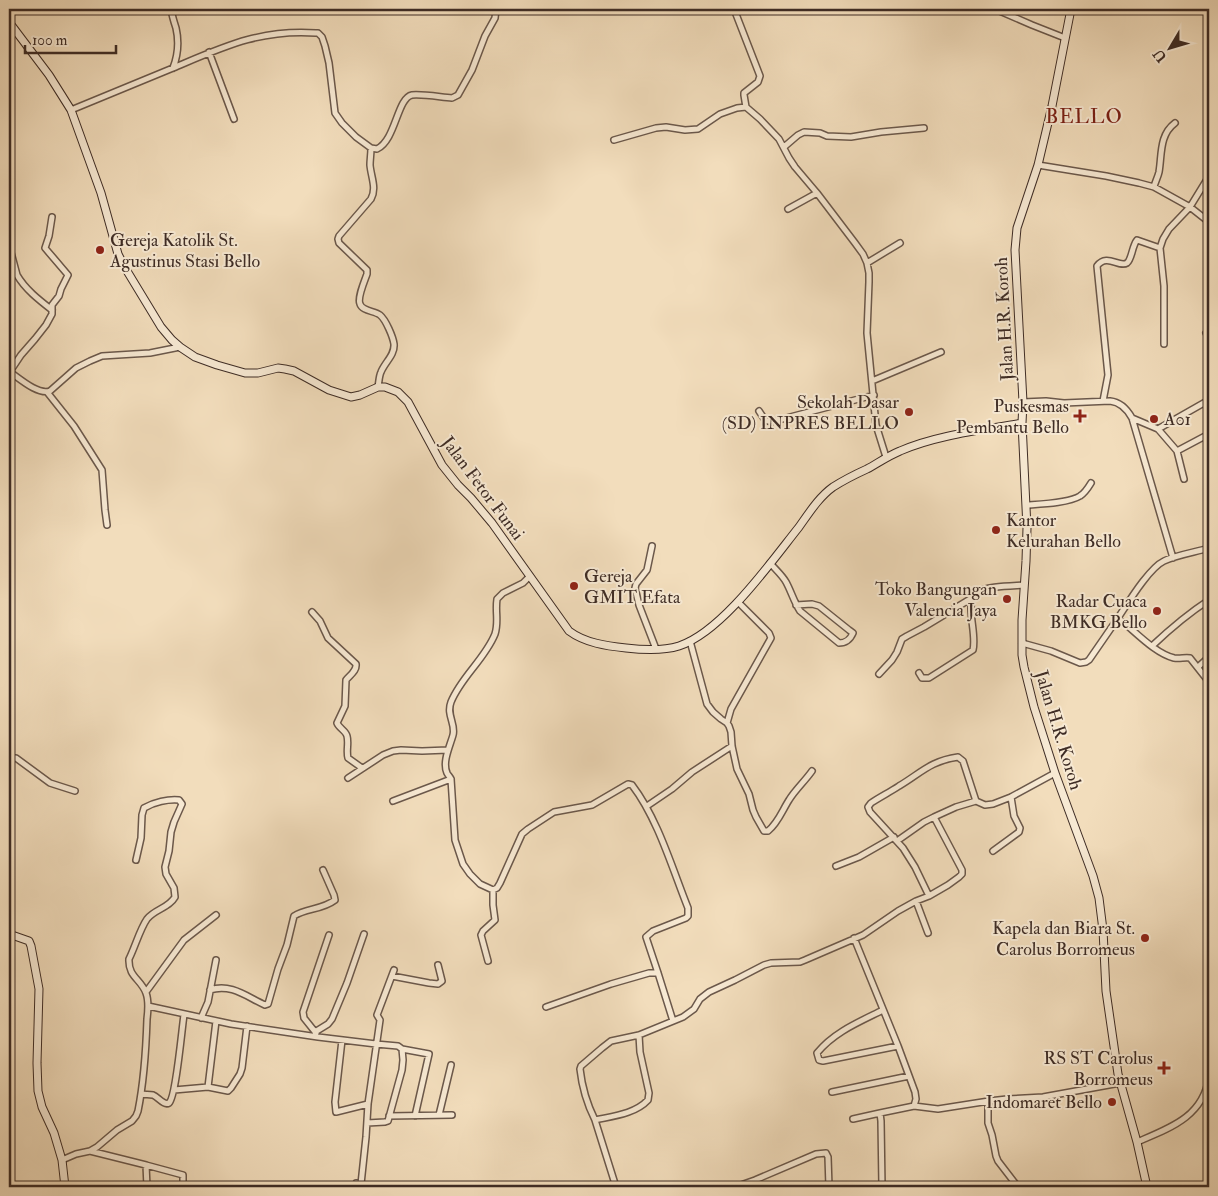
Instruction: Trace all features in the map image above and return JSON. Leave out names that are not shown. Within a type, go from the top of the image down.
[{"type":"street","points":[[171,9],[176,27],[177,42],[176,59],[173,68]]},
{"type":"street","points":[[71,110],[209,52],[246,39],[281,32],[318,33],[324,39],[329,62],[335,113],[356,137],[375,149],[379,148],[387,140],[403,102],[408,97],[414,95],[454,98],[458,95],[472,70],[495,18],[496,9]]},
{"type":"street","points":[[734,9],[760,76],[758,82],[744,93],[746,107],[778,136],[795,167],[818,193],[863,254],[867,263],[869,273],[867,333],[876,425],[886,458]]},
{"type":"street","points":[[995,9],[1065,38]]},
{"type":"street","name":"Jalan H.R. Koroh","points":[[1071,9],[1038,165],[1017,228],[1016,240],[1024,402],[1022,424],[1027,505],[1022,655],[1034,707],[1099,898],[1106,991],[1120,1083],[1148,1187]]},
{"type":"street","points":[[10,27],[49,75],[71,110],[101,193],[118,254],[124,266],[161,327],[180,347],[195,357],[206,361],[245,373],[258,374],[278,368],[294,371],[329,390],[350,397],[378,387],[380,373],[394,350],[394,344],[381,316],[360,306],[359,301],[367,269],[339,243],[338,239],[374,193],[370,164],[372,148]]},
{"type":"street","points":[[209,52],[234,119]]},
{"type":"street","points":[[614,140],[656,128],[698,129],[720,114],[739,107],[746,107]]},
{"type":"street","points":[[1154,187],[1159,171],[1164,137],[1168,129],[1175,123]]},
{"type":"street","points":[[784,147],[804,132],[820,133],[827,136],[851,137],[924,128]]},
{"type":"street","points":[[1038,165],[1106,176],[1154,187],[1190,207],[1209,222]]},
{"type":"street","points":[[1164,344],[1164,286],[1160,248],[1169,229],[1190,207],[1209,176]]},
{"type":"street","points":[[788,209],[818,193]]},
{"type":"street","points":[[52,217],[45,248],[68,275],[59,296],[52,305],[52,314],[46,325],[9,373],[40,392],[47,392],[76,368],[102,356],[150,353],[180,347]]},
{"type":"street","points":[[1103,401],[1108,375],[1097,266],[1101,262],[1107,261],[1127,263],[1130,260],[1133,246],[1137,240],[1160,248]]},
{"type":"street","points":[[867,263],[900,243]]},
{"type":"street","points":[[9,245],[17,275],[38,299],[52,310]]},
{"type":"street","points":[[872,380],[940,352]]},
{"type":"street","name":"Jalan Fetor Funai","points":[[378,387],[391,389],[405,397],[442,465],[492,523],[569,630],[579,637],[596,644],[620,648],[656,649],[678,646],[701,635],[738,602],[825,494],[841,482],[902,450],[964,433],[1022,424]]},
{"type":"street","points":[[47,392],[74,426],[102,470],[107,525]]},
{"type":"street","points":[[759,411],[768,422],[874,395]]},
{"type":"street","points":[[1158,429],[1209,400]]},
{"type":"street","points":[[1024,402],[1110,401],[1118,402],[1127,410],[1132,418],[1172,558]]},
{"type":"street","points":[[1132,418],[1158,429],[1178,451],[1184,479]]},
{"type":"street","points":[[1178,451],[1209,434]]},
{"type":"street","points":[[1027,505],[1072,500],[1083,494],[1091,483]]},
{"type":"street","points":[[652,546],[648,567],[636,584],[635,591],[656,649]]},
{"type":"street","points":[[1022,643],[1051,651],[1080,663],[1086,662],[1154,568],[1172,558],[1209,548]]},
{"type":"street","points":[[770,563],[785,579],[796,605],[800,611],[839,643],[851,638],[852,633],[849,630],[818,606],[812,604],[796,605]]},
{"type":"street","points":[[493,890],[480,884],[470,874],[463,864],[455,840],[451,779],[446,766],[448,750],[454,730],[450,719],[450,705],[454,696],[487,649],[494,635],[498,624],[497,600],[503,593],[524,583],[530,576]]},
{"type":"street","points":[[879,674],[892,660],[902,639],[972,598],[978,591],[1024,584]]},
{"type":"street","points":[[919,673],[922,678],[929,678],[973,650],[972,598]]},
{"type":"street","points":[[1152,646],[1199,606],[1209,600]]},
{"type":"street","points":[[727,723],[731,709],[771,638],[769,632],[738,602]]},
{"type":"street","points":[[312,612],[320,621],[328,638],[356,664],[357,668],[346,680],[345,706],[337,726],[347,734],[346,750],[348,758],[362,768]]},
{"type":"street","points":[[1118,618],[1152,646],[1168,656],[1190,658],[1209,682]]},
{"type":"street","points":[[690,641],[709,708],[721,720],[727,723],[731,732],[737,769],[749,794],[753,810],[761,827],[766,832],[773,827],[790,798],[812,771]]},
{"type":"street","points":[[1198,667],[1209,657]]},
{"type":"street","points":[[647,806],[672,789],[692,772],[732,746]]},
{"type":"street","points":[[348,778],[383,755],[393,751],[448,750]]},
{"type":"street","points":[[928,896],[914,867],[896,839],[870,812],[868,806],[935,763],[957,757],[961,758],[976,801],[981,804],[988,805],[1011,796],[1055,773]]},
{"type":"street","points":[[9,758],[16,758],[50,783],[75,791]]},
{"type":"street","points":[[393,801],[451,779]]},
{"type":"street","points":[[493,890],[497,888],[523,832],[554,812],[592,805],[628,784],[633,787],[647,806],[688,912],[686,918],[653,931],[646,937],[673,1021]]},
{"type":"street","points":[[993,851],[1019,832],[1020,828],[1014,816],[1011,796]]},
{"type":"street","points":[[62,1160],[97,1147],[134,1118],[138,1111],[148,1006],[146,992],[132,974],[129,959],[148,919],[155,912],[169,904],[175,897],[174,888],[166,874],[165,868],[171,832],[182,804],[179,800],[169,800],[144,808],[141,838],[136,860]]},
{"type":"street","points":[[836,866],[896,839],[934,817],[956,807],[976,801]]},
{"type":"street","points":[[616,1187],[595,1120],[585,1096],[580,1068],[611,1041],[639,1035],[684,1017],[709,992],[764,964],[800,962],[828,951],[868,932],[898,911],[959,878],[962,872],[934,817]]},
{"type":"street","points":[[210,990],[231,988],[265,1005],[268,1004],[287,945],[294,916],[330,904],[334,900],[334,895],[323,870]]},
{"type":"street","points":[[488,961],[481,935],[482,931],[495,920],[493,890]]},
{"type":"street","points":[[916,901],[928,933]]},
{"type":"street","points":[[146,992],[184,940],[216,915]]},
{"type":"street","points":[[9,934],[29,941],[31,946],[40,990],[37,1063],[38,1091],[42,1107],[54,1132],[62,1160],[65,1187]]},
{"type":"street","points":[[316,1034],[332,1019],[364,934]]},
{"type":"street","points":[[316,1034],[304,1018],[303,1012],[329,935]]},
{"type":"street","points":[[854,938],[915,1092],[914,1106]]},
{"type":"street","points":[[201,1018],[208,1002],[216,960]]},
{"type":"street","points":[[361,1184],[368,1104],[380,1020],[377,1015],[393,973],[438,984],[442,981],[442,978],[438,965]]},
{"type":"street","points":[[546,1007],[610,984],[648,973],[658,973]]},
{"type":"street","points":[[148,1006],[216,1021],[316,1034],[342,1040],[398,1046],[402,1049],[430,1054],[415,1116]]},
{"type":"street","points":[[883,1010],[842,1031],[824,1044],[817,1053],[817,1056],[819,1060],[823,1061],[898,1046]]},
{"type":"street","points":[[141,1094],[153,1095],[167,1104],[171,1101],[184,1015]]},
{"type":"street","points":[[208,1087],[216,1021]]},
{"type":"street","points":[[174,1090],[208,1087],[226,1092],[229,1090],[242,1068],[247,1026]]},
{"type":"street","points":[[595,1120],[627,1112],[648,1100],[649,1093],[640,1052],[639,1035]]},
{"type":"street","points":[[342,1040],[336,1112],[368,1104]]},
{"type":"street","points":[[367,1123],[388,1121],[402,1070],[402,1049]]},
{"type":"street","points":[[439,1115],[451,1065]]},
{"type":"street","points":[[832,1092],[908,1076]]},
{"type":"street","points":[[1137,1142],[1167,1129],[1194,1110],[1202,1102],[1209,1077]]},
{"type":"street","points":[[853,1119],[914,1106],[938,1109],[989,1101],[1043,1097],[1120,1083]]},
{"type":"street","points":[[989,1101],[988,1123],[996,1156],[1018,1187]]},
{"type":"street","points":[[880,1112],[882,1121],[882,1187]]},
{"type":"street","points":[[389,1116],[452,1115]]},
{"type":"street","points":[[90,1151],[184,1175],[184,1187]]},
{"type":"street","points":[[735,1187],[816,1154],[826,1153],[828,1157],[829,1187]]},
{"type":"street","points":[[146,1166],[147,1187]]},
{"type":"street","points":[[354,1187],[356,1183],[373,1187]]},
{"type":"place","name":"Gereja Katolik St. Agustinus Stasi Bello","points":[[100,250]]},
{"type":"place","name":"Sekolah Dasar (SD) INPRES BELLO","points":[[909,412]]},
{"type":"place","name":"Puskesmas Pembantu Bello","points":[[1080,416]]},
{"type":"place","name":"A01","points":[[1154,419]]},
{"type":"place","name":"Kantor Kelurahan Bello","points":[[996,530]]},
{"type":"place","name":"Gereja GMIT Efata","points":[[574,586]]},
{"type":"place","name":"Toko Bangungan Valencia Jaya","points":[[1007,599]]},
{"type":"place","name":"Radar Cuaca BMKG Bello","points":[[1157,611]]},
{"type":"place","name":"Kapela dan Biara St. Carolus Borromeus","points":[[1145,938]]},
{"type":"place","name":"RS ST Carolus Borromeus","points":[[1164,1068]]},
{"type":"place","name":"Indomaret Bello","points":[[1112,1102]]},
{"type":"district","name":"BELLO","points":[[1084,116]]}]
